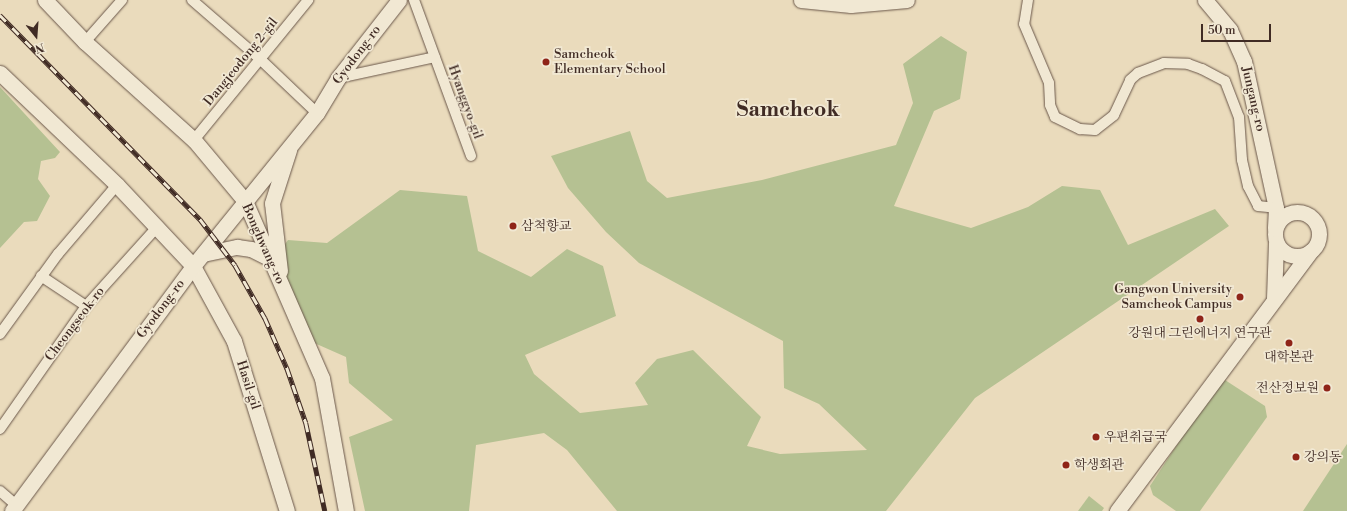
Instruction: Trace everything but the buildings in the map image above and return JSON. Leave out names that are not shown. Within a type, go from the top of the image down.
[{"type":"street","name":"Bonghwang-ro","points":[[45,0],[85,42],[194,140],[245,201],[322,378],[346,511]]},
{"type":"street","points":[[85,42],[122,0]]},
{"type":"street","points":[[192,0],[260,59],[317,113]]},
{"type":"street","name":"Dangjeodong 2-gil","points":[[194,140],[308,0]]},
{"type":"street","name":"Gyodong-ro","points":[[15,509],[193,266],[291,141],[317,113],[338,78],[399,0]]},
{"type":"street","name":"Hyanggyo-gil","points":[[414,0],[471,156]]},
{"type":"street","points":[[801,0],[851,5],[907,0]]},
{"type":"street","points":[[1028,0],[1024,24],[1049,83],[1050,105],[1054,116],[1080,129],[1095,130],[1114,115],[1130,80],[1138,73],[1164,62],[1188,64],[1202,69],[1224,81],[1239,117],[1242,160],[1248,186],[1258,206],[1296,212],[1310,217],[1317,225],[1318,240],[1311,251],[1274,298],[1117,511]]},
{"type":"street","name":"Jungang-ro","points":[[1205,0],[1230,30],[1244,61],[1276,208],[1275,228]]},
{"type":"street","name":"Hyanggyo-gil","points":[[338,78],[434,57]]},
{"type":"street","points":[[0,73],[117,185],[158,226],[193,266]]},
{"type":"street","points":[[281,284],[272,203],[291,141]]},
{"type":"street","points":[[0,334],[41,276],[117,185]]},
{"type":"street","points":[[1274,298],[1276,243],[1275,228],[1283,216],[1296,212]]},
{"type":"street","name":"Cheongseok-ro","points":[[0,429],[86,306],[158,226]]},
{"type":"street","points":[[1276,243],[1280,250],[1291,256],[1304,255],[1311,251]]},
{"type":"street","points":[[203,254],[237,247],[251,249],[269,258]]},
{"type":"street","name":"Hasil-gil","points":[[193,266],[234,342],[286,511]]},
{"type":"street","points":[[41,276],[86,306]]},
{"type":"street","points":[[0,491],[15,509]]},
{"type":"green space","points":[[941,36],[967,52],[960,99],[934,111],[894,206],[971,228],[1028,207],[1062,186],[1100,190],[1128,245],[1215,209],[1229,226],[975,398],[886,511],[617,511],[567,450],[544,433],[476,445],[469,511],[365,511],[349,437],[393,420],[349,383],[346,357],[303,338],[277,255],[288,240],[327,243],[400,190],[467,196],[478,251],[531,277],[567,249],[603,266],[616,316],[525,355],[534,374],[580,413],[648,405],[635,383],[657,359],[693,350],[761,417],[747,446],[780,454],[867,450],[819,404],[784,388],[783,341],[639,263],[606,232],[568,188],[551,156],[630,131],[647,181],[667,198],[762,180],[896,145],[913,103],[903,64]]},
{"type":"green space","points":[[0,87],[60,152],[55,158],[41,161],[38,179],[50,196],[37,221],[24,222],[0,248]]},
{"type":"green space","points":[[1225,380],[1265,406],[1267,417],[1200,511],[1176,511],[1153,495],[1150,486],[1216,385]]},
{"type":"green space","points":[[1347,444],[1347,511],[1303,511]]},
{"type":"green space","points":[[1089,496],[1104,508],[1102,511],[1078,511]]},
{"type":"railway","points":[[0,15],[200,219],[235,265],[265,318],[287,368],[306,423],[325,511]]},
{"type":"place","name":"Samcheok Elementary School","points":[[546,62]]},
{"type":"place","name":"삼척향교","points":[[513,226]]},
{"type":"place","name":"Gangwon University Samcheok Campus","points":[[1240,297]]},
{"type":"place","name":"강원대 그린에너지 연구관","points":[[1200,319]]},
{"type":"place","name":"대학본관","points":[[1289,343]]},
{"type":"place","name":"전산정보원","points":[[1327,388]]},
{"type":"place","name":"우편취급국","points":[[1096,437]]},
{"type":"place","name":"강의동","points":[[1296,457]]},
{"type":"place","name":"학생회관","points":[[1066,465]]},
{"type":"district","name":"Samcheok","points":[[788,110]]}]
